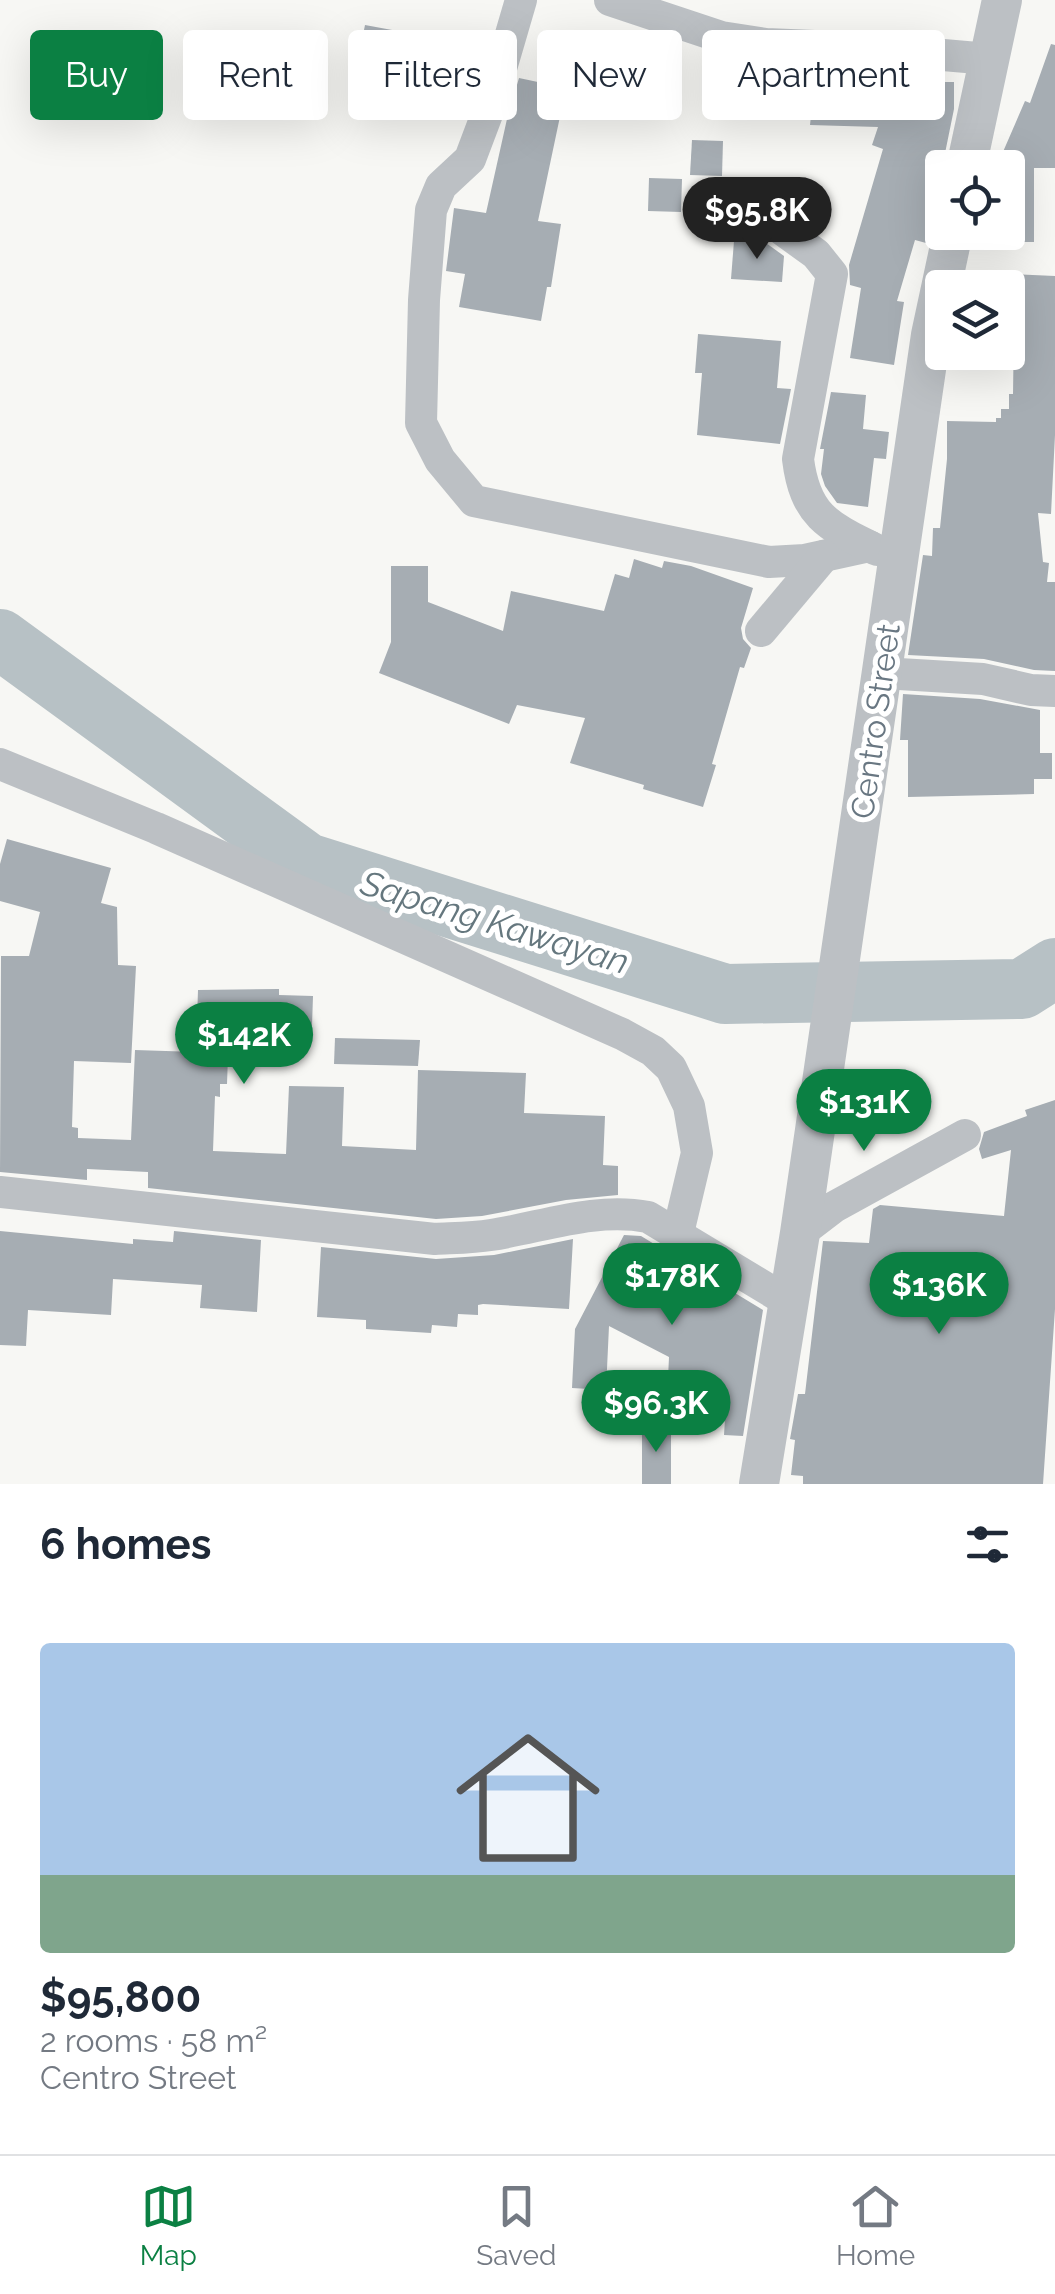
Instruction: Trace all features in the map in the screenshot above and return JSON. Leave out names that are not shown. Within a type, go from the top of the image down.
[{"type":"street","points":[[522,0],[470,159],[442,186],[431,210],[421,423],[440,460],[474,500],[769,562],[883,553]]},
{"type":"street","points":[[610,0],[721,37],[766,44],[988,59]]},
{"type":"street","points":[[970,150],[1002,0]]},
{"type":"street","points":[[734,195],[816,254],[832,274],[798,460],[801,490],[820,519],[883,553]]},
{"type":"street","name":"Centro Street","points":[[759,1484],[882,672],[883,553],[949,250]]},
{"type":"street","points":[[761,631],[824,556]]},
{"type":"street","points":[[882,672],[983,679],[1031,690],[1055,690]]},
{"type":"street","points":[[0,764],[156,828],[622,1034],[652,1051],[671,1068],[689,1106],[697,1153],[678,1233]]},
{"type":"street","points":[[801,1221],[965,1135]]},
{"type":"street","points":[[0,1192],[435,1239],[488,1235],[590,1215],[628,1213],[648,1217],[678,1233],[788,1302]]},
{"type":"building","points":[[365,25],[392,30],[364,30]]},
{"type":"building","points":[[1051,44],[1055,45],[1055,168],[1034,168],[1034,242],[1025,242],[1025,150],[1004,150],[1025,101],[1030,103]]},
{"type":"building","points":[[519,78],[537,82],[537,120],[559,120],[538,221],[561,224],[541,321],[459,307],[465,274],[446,271],[454,208],[486,213],[507,120],[517,120]]},
{"type":"building","points":[[945,82],[954,82],[954,109],[946,150],[925,150],[925,243],[915,240],[897,301],[904,302],[894,365],[850,358],[861,288],[850,285],[849,265],[883,149],[872,145],[878,127],[810,125],[811,120],[945,120]]},
{"type":"building","points":[[692,140],[723,141],[722,176],[690,175]]},
{"type":"building","points":[[649,178],[682,179],[681,212],[648,211]]},
{"type":"building","points":[[734,241],[766,243],[784,256],[782,282],[731,279]]},
{"type":"building","points":[[1025,275],[1055,276],[1051,514],[1038,513],[1043,562],[1049,563],[1047,582],[1055,582],[1055,671],[984,659],[908,655],[923,555],[932,556],[933,528],[940,528],[947,421],[996,422],[996,418],[1001,418],[1001,409],[1009,409],[1009,394],[1013,394],[1013,370],[1025,370]]},
{"type":"building","points":[[698,334],[781,341],[777,388],[791,389],[780,444],[697,435],[702,373],[695,373]]},
{"type":"building","points":[[831,392],[866,395],[863,429],[889,432],[886,459],[874,458],[868,507],[837,503],[821,474],[824,449],[820,449]]},
{"type":"building","points":[[634,559],[662,568],[664,561],[691,566],[753,588],[741,628],[743,639],[751,648],[744,668],[740,667],[703,807],[570,763],[585,718],[517,705],[509,724],[379,673],[391,642],[391,566],[428,566],[428,602],[503,631],[511,591],[604,611],[615,574],[629,578]]},
{"type":"building","points":[[903,694],[980,699],[1040,710],[1040,753],[1052,753],[1052,779],[1034,779],[1034,794],[908,797],[908,740],[900,740]]},
{"type":"building","points":[[7,839],[111,868],[101,903],[117,907],[118,965],[136,966],[131,1063],[74,1061],[72,1127],[78,1128],[78,1138],[131,1140],[135,1050],[196,1052],[198,990],[279,989],[279,995],[313,996],[312,1026],[278,1026],[277,1057],[228,1056],[227,1084],[220,1084],[220,1097],[215,1096],[213,1151],[286,1154],[289,1086],[344,1087],[342,1146],[416,1150],[418,1070],[526,1073],[524,1113],[605,1116],[603,1165],[618,1166],[618,1195],[482,1216],[436,1219],[148,1188],[148,1172],[87,1169],[87,1180],[0,1172],[1,956],[29,956],[40,912],[0,901],[0,864]]},
{"type":"building","points":[[335,1038],[420,1040],[418,1066],[334,1064]]},
{"type":"building","points":[[1055,1100],[1055,1309],[1043,1484],[803,1484],[803,1476],[791,1475],[795,1440],[790,1439],[798,1394],[805,1394],[823,1241],[869,1243],[873,1209],[880,1205],[1004,1216],[1011,1150],[982,1159],[979,1149],[984,1132],[1027,1116],[1025,1110]]},
{"type":"building","points":[[0,1231],[133,1244],[133,1239],[173,1242],[174,1231],[261,1240],[257,1312],[200,1308],[202,1285],[113,1279],[111,1315],[28,1310],[26,1346],[0,1345]]},
{"type":"building","points":[[624,1235],[641,1236],[763,1310],[743,1436],[724,1435],[726,1403],[667,1400],[669,1357],[609,1326],[606,1390],[572,1388],[575,1329]]},
{"type":"building","points":[[573,1239],[569,1309],[483,1304],[478,1305],[478,1315],[458,1314],[457,1327],[432,1325],[431,1333],[366,1329],[366,1320],[317,1317],[321,1247],[436,1259],[494,1255]]},
{"type":"building","points":[[642,1425],[671,1425],[671,1484],[642,1484]]},
{"type":"waterway","name":"Sapang Kawayan","points":[[0,639],[307,863],[725,994],[1022,989],[1055,968]]}]
